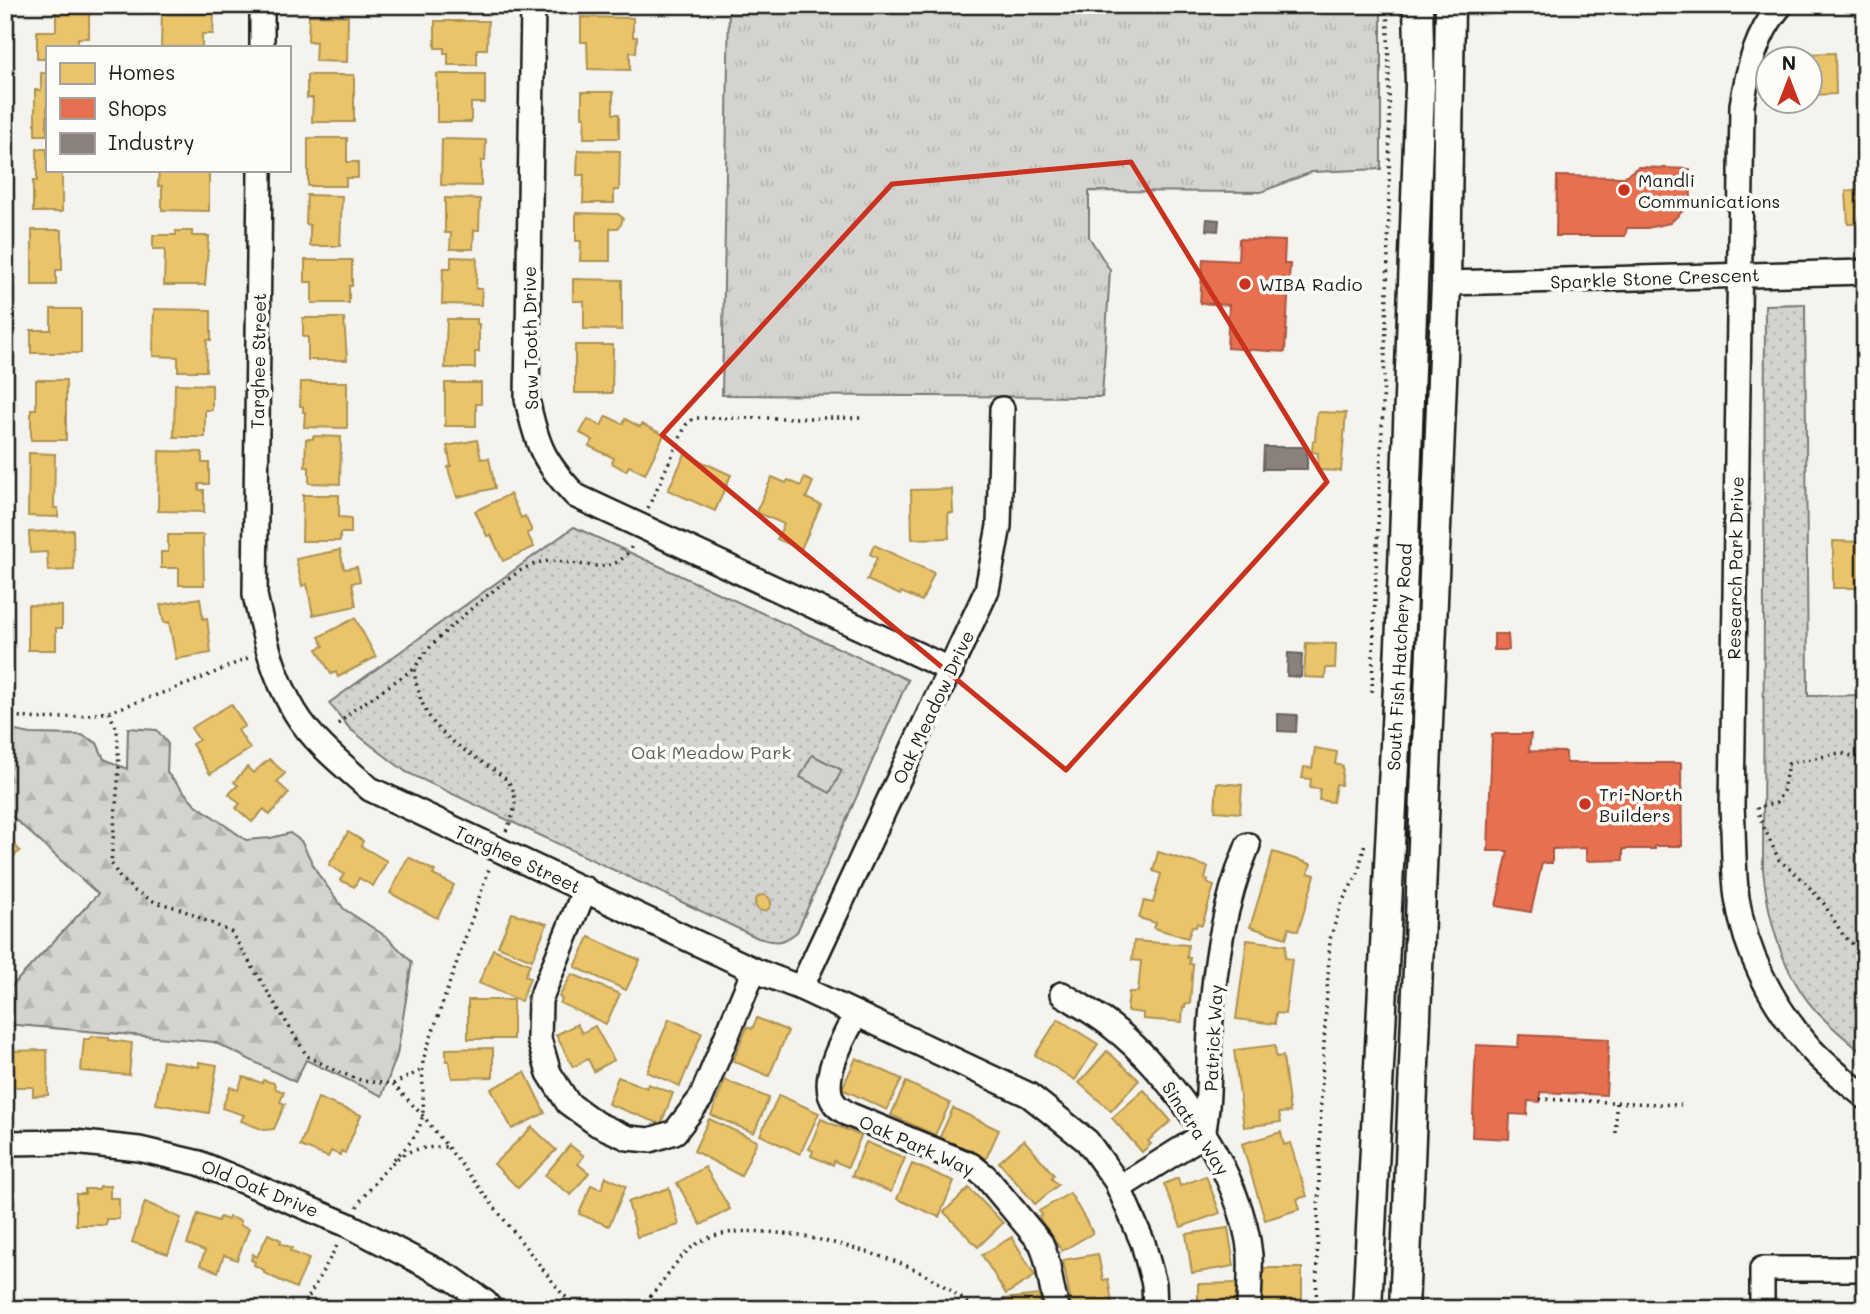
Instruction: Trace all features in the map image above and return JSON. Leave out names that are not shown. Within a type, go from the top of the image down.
[{"type":"main road","name":"South Fish Hatchery Road","points":[[1367,1309],[1404,536],[1420,86],[1418,5]]},
{"type":"main road","name":"South Fish Hatchery Road","points":[[1404,1309],[1446,283],[1450,5]]},
{"type":"street","points":[[262,5],[262,46]]},
{"type":"street","name":"Saw Tooth Drive","points":[[533,5],[527,399],[535,437],[551,469],[576,496],[951,670]]},
{"type":"street","name":"Research Park Drive","points":[[1781,5],[1759,40],[1748,73],[1742,105],[1732,807],[1737,896],[1752,953],[1784,1015],[1809,1047],[1865,1097]]},
{"type":"street","name":"Targhee Street","points":[[260,172],[255,595],[267,649],[295,713],[331,755],[370,789],[754,970],[801,988],[1029,1095],[1087,1140],[1119,1188],[1143,1243],[1154,1284],[1155,1309]]},
{"type":"street","name":"Sparkle Stone Crescent","points":[[1446,283],[1865,272]]},
{"type":"street","name":"Oak Meadow Drive","points":[[801,988],[986,590],[999,526],[1002,408]]},
{"type":"street","name":"Patrick Way","points":[[1203,1135],[1209,1106],[1210,1032],[1224,914],[1248,845]]},
{"type":"street","points":[[585,889],[540,1000],[538,1039],[549,1073],[568,1102],[597,1124],[628,1138],[650,1140],[675,1132],[701,1098],[754,970]]},
{"type":"street","name":"Sinatra Way","points":[[1062,994],[1111,1026],[1141,1052],[1179,1095],[1203,1135],[1229,1181],[1242,1217],[1250,1255],[1249,1309]]},
{"type":"street","name":"Oak Park Way","points":[[856,1014],[830,1073],[829,1091],[835,1104],[848,1114],[971,1165],[986,1177],[1041,1243],[1058,1309]]},
{"type":"street","points":[[1119,1188],[1203,1135]]},
{"type":"street","name":"Old Oak Drive","points":[[5,1143],[74,1142],[139,1149],[200,1163],[348,1225],[453,1279],[491,1309]]},
{"type":"street","points":[[1762,1309],[1762,1269],[1865,1269]]},
{"type":"path","points":[[1372,698],[1389,229],[1387,5]]},
{"type":"path","points":[[338,724],[355,709],[416,668],[427,649],[519,571],[541,562],[603,567],[621,561],[630,550],[686,425],[694,418],[863,418]]},
{"type":"path","points":[[5,714],[28,720],[52,720],[108,712],[194,682],[267,649]]},
{"type":"path","points":[[394,1159],[410,1144],[424,1117],[422,1060],[496,849],[515,807],[513,789],[501,775],[446,737],[430,721],[416,682],[416,668]]},
{"type":"path","points":[[108,712],[117,730],[119,770],[111,863],[121,878],[135,891],[155,902],[178,908],[231,932],[307,1056],[363,1081],[393,1084],[422,1070]]},
{"type":"path","points":[[1865,759],[1839,752],[1788,764],[1783,792],[1776,803],[1758,807],[1760,819],[1779,859],[1803,880],[1824,904],[1843,935],[1865,956]]},
{"type":"path","points":[[1315,1309],[1321,1096],[1330,939],[1342,902],[1358,873],[1367,833]]},
{"type":"path","points":[[393,1084],[424,1117],[563,1294],[584,1309]]},
{"type":"path","points":[[1540,1099],[1681,1105]]},
{"type":"path","points":[[1616,1102],[1616,1133]]},
{"type":"path","points":[[633,1309],[654,1293],[684,1253],[701,1241],[740,1231],[780,1233],[840,1244],[904,1265],[955,1293],[975,1309]]},
{"type":"highlighted area","points":[[1131,162],[1327,482],[1066,770],[662,435],[892,184]]},
{"type":"green space","points":[[729,5],[1381,5],[1381,169],[1312,172],[1261,192],[1089,191],[1089,237],[1110,270],[1102,397],[722,395]]},
{"type":"green space","points":[[1805,304],[1808,696],[1865,695],[1865,1055],[1816,1011],[1794,979],[1778,944],[1768,907],[1763,869],[1765,305]]},
{"type":"green space","name":"Oak Meadow Park","points":[[574,527],[908,680],[797,932],[787,939],[774,941],[758,938],[406,772],[350,729],[329,703]]},
{"type":"green space","points":[[128,728],[157,730],[168,744],[167,773],[195,804],[246,840],[290,833],[301,841],[318,874],[344,909],[387,937],[412,962],[397,1055],[382,1096],[306,1060],[295,1082],[214,1042],[6,1024],[8,990],[98,894],[5,810],[5,729],[31,734],[82,735],[97,743],[104,759],[127,769]]},
{"type":"green space","points":[[812,755],[842,770],[830,793],[800,777]]},
{"type":"building: Homes","points":[[56,5],[80,5],[80,12],[89,12],[89,38],[78,38],[78,46],[46,46],[46,59],[37,59],[37,31],[56,31]]},
{"type":"building: Homes","points":[[162,11],[214,13],[213,34],[202,34],[202,46],[161,46]]},
{"type":"building: Homes","points":[[309,15],[348,16],[347,62],[315,61],[316,42],[308,41]]},
{"type":"building: Homes","points":[[581,17],[633,18],[633,37],[637,37],[636,53],[630,52],[630,70],[588,69],[587,42],[581,42]]},
{"type":"building: Homes","points":[[435,21],[488,21],[487,49],[477,49],[477,65],[448,65],[448,53],[444,53],[444,48],[435,48]]},
{"type":"building: Homes","points":[[1825,53],[1835,53],[1836,94],[1825,94]]},
{"type":"building: Homes","points":[[41,73],[46,73],[46,135],[35,135],[35,90],[41,90]]},
{"type":"building: Homes","points":[[437,74],[485,74],[485,103],[471,103],[471,122],[437,122]]},
{"type":"building: Homes","points":[[307,75],[354,75],[354,122],[312,122],[313,98],[307,98]]},
{"type":"building: Homes","points":[[582,92],[613,92],[613,114],[619,114],[619,138],[584,138]]},
{"type":"building: Homes","points":[[308,138],[347,138],[347,162],[358,162],[358,178],[346,178],[346,186],[308,186]]},
{"type":"building: Homes","points":[[442,139],[486,140],[485,161],[481,161],[481,186],[441,185]]},
{"type":"building: Homes","points":[[37,149],[46,149],[46,172],[62,172],[62,212],[33,212],[33,181],[37,181]]},
{"type":"building: Homes","points":[[578,150],[620,151],[619,190],[614,190],[614,203],[583,203],[584,175],[577,175]]},
{"type":"building: Homes","points":[[159,172],[209,172],[209,211],[162,210],[162,186],[158,186]]},
{"type":"building: Homes","points":[[1858,184],[1865,184],[1865,224],[1848,224],[1846,191],[1858,190]]},
{"type":"building: Homes","points":[[307,195],[342,196],[340,246],[310,246],[310,225],[306,224]]},
{"type":"building: Homes","points":[[445,198],[480,199],[479,230],[474,230],[473,249],[450,249],[451,233],[445,233]]},
{"type":"building: Homes","points":[[576,213],[618,214],[623,218],[618,228],[610,228],[610,261],[580,261],[581,241],[576,241]]},
{"type":"building: Homes","points":[[32,230],[62,230],[62,270],[56,270],[56,285],[32,285]]},
{"type":"building: Homes","points":[[176,231],[192,231],[192,236],[209,236],[205,285],[164,285],[165,249],[153,249],[153,235],[176,235]]},
{"type":"building: Homes","points":[[451,257],[477,258],[476,289],[482,289],[481,305],[442,304],[443,268],[451,268]]},
{"type":"building: Homes","points":[[305,260],[352,260],[349,303],[312,303],[312,282],[305,282]]},
{"type":"building: Homes","points":[[573,279],[622,280],[622,330],[584,329],[584,301],[573,301]]},
{"type":"building: Homes","points":[[51,309],[81,309],[81,353],[31,353],[31,330],[51,330]]},
{"type":"building: Homes","points":[[154,309],[211,310],[211,340],[207,340],[206,371],[178,371],[178,357],[153,356]]},
{"type":"building: Homes","points":[[1857,313],[1865,313],[1865,355],[1859,355]]},
{"type":"building: Homes","points":[[303,318],[344,318],[347,360],[308,360],[308,337],[303,337]]},
{"type":"building: Homes","points":[[447,319],[477,319],[479,352],[475,352],[475,368],[445,368]]},
{"type":"building: Homes","points":[[575,345],[613,345],[612,393],[575,393]]},
{"type":"building: Homes","points":[[1859,370],[1865,370],[1865,411],[1860,411]]},
{"type":"building: Homes","points":[[36,380],[66,380],[66,440],[31,440],[31,409],[36,409]]},
{"type":"building: Homes","points":[[301,382],[347,382],[347,428],[304,427],[305,412],[303,406],[300,406]]},
{"type":"building: Homes","points":[[445,383],[481,383],[481,404],[476,404],[476,426],[445,426]]},
{"type":"building: Homes","points":[[175,384],[212,385],[212,410],[205,410],[205,437],[174,437]]},
{"type":"building: Homes","points":[[1317,412],[1346,413],[1341,471],[1317,470],[1318,453],[1312,452]]},
{"type":"building: Homes","points":[[606,416],[623,424],[625,419],[640,427],[642,424],[664,435],[645,474],[629,466],[626,471],[612,463],[614,458],[589,446],[593,440],[580,433],[588,419],[601,426]]},
{"type":"building: Homes","points":[[1857,425],[1865,425],[1865,466],[1858,466]]},
{"type":"building: Homes","points":[[313,436],[341,437],[340,484],[309,483],[309,467],[305,467],[306,439],[313,439]]},
{"type":"building: Homes","points":[[477,440],[481,459],[489,458],[495,488],[457,497],[448,467],[451,466],[447,446]]},
{"type":"building: Homes","points":[[159,451],[202,452],[202,463],[209,463],[209,484],[199,484],[199,490],[204,490],[204,512],[158,511]]},
{"type":"building: Homes","points":[[29,453],[55,454],[54,508],[58,508],[58,517],[28,516]]},
{"type":"building: Homes","points":[[685,454],[731,475],[715,511],[668,490]]},
{"type":"building: Homes","points":[[772,477],[801,486],[804,478],[813,482],[806,498],[821,505],[801,549],[777,539],[784,524],[756,512]]},
{"type":"building: Homes","points":[[1865,484],[1865,523],[1864,523],[1861,485]]},
{"type":"building: Homes","points":[[952,489],[953,513],[948,513],[949,538],[912,539],[911,490]]},
{"type":"building: Homes","points":[[510,494],[521,518],[525,516],[532,531],[527,533],[534,547],[503,561],[491,535],[487,536],[475,511]]},
{"type":"building: Homes","points":[[303,495],[339,495],[339,517],[351,518],[351,533],[340,533],[340,541],[302,541]]},
{"type":"building: Homes","points":[[73,530],[74,570],[48,571],[47,552],[30,553],[29,532]]},
{"type":"building: Homes","points":[[168,535],[203,535],[204,585],[179,585],[179,568],[161,568],[161,552],[168,552]]},
{"type":"building: Homes","points":[[1833,541],[1865,542],[1864,588],[1833,588]]},
{"type":"building: Homes","points":[[874,545],[934,573],[922,601],[901,592],[900,595],[867,580],[877,558],[870,554]]},
{"type":"building: Homes","points":[[340,550],[344,569],[357,567],[360,581],[352,583],[356,606],[313,615],[307,584],[302,586],[296,559]]},
{"type":"building: Homes","points":[[200,598],[203,619],[207,618],[211,653],[176,659],[169,622],[164,623],[160,605]]},
{"type":"building: Homes","points":[[28,605],[62,606],[62,628],[56,628],[56,650],[28,650]]},
{"type":"building: Homes","points":[[355,618],[376,657],[338,677],[336,672],[331,674],[317,649],[324,646],[319,637]]},
{"type":"building: Homes","points":[[1306,643],[1336,644],[1335,668],[1326,668],[1325,678],[1304,677]]},
{"type":"building: Homes","points":[[231,704],[245,726],[238,730],[250,749],[210,774],[192,744],[199,740],[191,728]]},
{"type":"building: Homes","points":[[1315,748],[1337,752],[1335,764],[1343,766],[1341,785],[1336,784],[1333,802],[1319,800],[1320,789],[1310,788],[1311,779],[1302,778],[1304,767],[1312,768]]},
{"type":"building: Homes","points":[[269,759],[285,773],[277,782],[289,793],[270,815],[264,809],[252,822],[236,808],[240,804],[229,794],[238,785],[234,782],[247,767],[253,773]]},
{"type":"building: Homes","points":[[1217,783],[1242,785],[1240,813],[1215,811]]},
{"type":"building: Homes","points":[[348,832],[363,841],[361,846],[387,861],[373,886],[359,878],[354,887],[340,880],[344,874],[329,865]]},
{"type":"building: Homes","points":[[5,834],[20,851],[6,863],[10,869],[5,873]]},
{"type":"building: Homes","points":[[1158,852],[1208,867],[1205,879],[1214,886],[1202,925],[1197,923],[1196,927],[1192,926],[1188,938],[1154,928],[1156,923],[1139,918],[1144,901],[1153,903],[1161,874],[1153,871]]},
{"type":"building: Homes","points":[[1273,852],[1311,864],[1308,873],[1315,875],[1298,931],[1289,928],[1286,938],[1250,927]]},
{"type":"building: Homes","points":[[408,857],[435,871],[433,875],[454,885],[437,918],[390,893]]},
{"type":"building: Homes","points":[[763,895],[769,897],[769,909],[763,911],[757,909],[755,903],[757,897]]},
{"type":"building: Homes","points":[[512,913],[547,924],[532,960],[498,946]]},
{"type":"building: Homes","points":[[589,937],[640,960],[626,990],[575,967]]},
{"type":"building: Homes","points":[[1247,940],[1286,945],[1285,958],[1292,959],[1285,1014],[1276,1013],[1275,1024],[1236,1019]]},
{"type":"building: Homes","points":[[1134,941],[1188,945],[1187,958],[1190,958],[1189,964],[1193,964],[1190,1004],[1183,1007],[1182,1022],[1143,1019],[1143,1013],[1127,1011],[1129,992],[1138,992],[1141,961],[1132,960]]},
{"type":"building: Homes","points":[[493,949],[530,964],[525,976],[530,978],[521,1001],[479,983]]},
{"type":"building: Homes","points":[[572,974],[620,994],[606,1024],[560,1003],[562,999],[559,997]]},
{"type":"building: Homes","points":[[468,1000],[513,1000],[513,1039],[468,1039]]},
{"type":"building: Homes","points":[[757,1018],[788,1031],[769,1076],[733,1061],[747,1027],[752,1029]]},
{"type":"building: Homes","points":[[669,1019],[702,1033],[680,1086],[647,1072]]},
{"type":"building: Homes","points":[[1058,1019],[1098,1044],[1075,1080],[1035,1055]]},
{"type":"building: Homes","points":[[577,1024],[582,1033],[595,1026],[614,1060],[594,1071],[588,1059],[573,1067],[556,1035]]},
{"type":"building: Homes","points":[[91,1036],[132,1043],[129,1075],[81,1071],[84,1039],[90,1039]]},
{"type":"building: Homes","points":[[1275,1045],[1276,1057],[1283,1056],[1290,1112],[1279,1113],[1281,1122],[1244,1127],[1234,1050]]},
{"type":"building: Homes","points":[[493,1048],[493,1077],[452,1078],[449,1061],[446,1061],[446,1049]]},
{"type":"building: Homes","points":[[47,1050],[48,1095],[33,1096],[33,1087],[9,1087],[8,1051]]},
{"type":"building: Homes","points":[[1107,1051],[1139,1080],[1111,1111],[1079,1083]]},
{"type":"building: Homes","points":[[856,1058],[902,1079],[887,1110],[842,1089]]},
{"type":"building: Homes","points":[[163,1061],[199,1067],[199,1062],[217,1065],[209,1113],[156,1104]]},
{"type":"building: Homes","points":[[525,1072],[545,1113],[512,1129],[491,1089]]},
{"type":"building: Homes","points":[[243,1077],[262,1083],[263,1080],[274,1083],[276,1089],[284,1092],[280,1102],[285,1104],[274,1129],[264,1130],[241,1121],[244,1115],[222,1108],[230,1087],[238,1090]]},
{"type":"building: Homes","points":[[618,1077],[647,1088],[648,1084],[673,1093],[661,1124],[608,1104]]},
{"type":"building: Homes","points":[[725,1080],[769,1098],[754,1133],[711,1115]]},
{"type":"building: Homes","points":[[906,1082],[950,1103],[935,1135],[891,1115]]},
{"type":"building: Homes","points":[[1144,1090],[1171,1121],[1148,1141],[1151,1144],[1142,1152],[1112,1118]]},
{"type":"building: Homes","points":[[779,1095],[819,1113],[800,1154],[760,1135]]},
{"type":"building: Homes","points":[[318,1098],[361,1115],[345,1153],[341,1151],[340,1155],[331,1151],[328,1157],[300,1146]]},
{"type":"building: Homes","points":[[953,1108],[999,1130],[985,1161],[939,1139]]},
{"type":"building: Homes","points":[[709,1119],[757,1141],[741,1176],[694,1151]]},
{"type":"building: Homes","points":[[821,1119],[861,1136],[848,1167],[834,1161],[833,1165],[811,1156],[813,1151],[809,1149]]},
{"type":"building: Homes","points":[[532,1127],[556,1150],[518,1188],[494,1164]]},
{"type":"building: Homes","points":[[1281,1132],[1284,1145],[1290,1143],[1307,1196],[1297,1199],[1300,1209],[1265,1220],[1242,1144]]},
{"type":"building: Homes","points":[[1024,1140],[1054,1175],[1051,1178],[1058,1185],[1035,1204],[999,1162]]},
{"type":"building: Homes","points":[[866,1142],[905,1158],[891,1192],[852,1176]]},
{"type":"building: Homes","points":[[570,1145],[584,1156],[578,1164],[589,1173],[571,1195],[545,1175]]},
{"type":"building: Homes","points":[[912,1164],[954,1181],[939,1217],[897,1199]]},
{"type":"building: Homes","points":[[705,1167],[730,1209],[701,1225],[677,1183]]},
{"type":"building: Homes","points":[[1206,1176],[1220,1213],[1181,1227],[1164,1184],[1178,1178],[1180,1186]]},
{"type":"building: Homes","points":[[606,1177],[626,1186],[609,1226],[579,1214],[591,1185],[601,1189]]},
{"type":"building: Homes","points":[[99,1186],[110,1186],[110,1198],[119,1198],[119,1219],[106,1219],[106,1225],[76,1225],[76,1194],[85,1194],[85,1189],[99,1189]]},
{"type":"building: Homes","points":[[669,1188],[679,1225],[637,1237],[628,1202]]},
{"type":"building: Homes","points":[[969,1188],[1003,1223],[978,1247],[944,1212]]},
{"type":"building: Homes","points":[[1070,1193],[1093,1233],[1062,1251],[1039,1217],[1042,1215],[1039,1211]]},
{"type":"building: Homes","points":[[145,1202],[181,1218],[168,1254],[132,1242]]},
{"type":"building: Homes","points":[[198,1214],[218,1221],[220,1217],[228,1220],[229,1217],[241,1221],[240,1225],[249,1228],[237,1260],[224,1255],[218,1272],[200,1265],[205,1251],[187,1244]]},
{"type":"building: Homes","points":[[1228,1228],[1234,1266],[1192,1273],[1186,1234]]},
{"type":"building: Homes","points":[[268,1234],[292,1248],[290,1251],[309,1259],[296,1288],[264,1273],[264,1270],[254,1265],[255,1262],[251,1260],[253,1254],[257,1257]]},
{"type":"building: Homes","points":[[1012,1237],[1035,1276],[1006,1294],[982,1255]]},
{"type":"building: Homes","points":[[1098,1254],[1103,1280],[1108,1279],[1113,1308],[1072,1309],[1063,1260]]},
{"type":"building: Homes","points":[[1260,1268],[1302,1268],[1302,1309],[1260,1309]]},
{"type":"building: Homes","points":[[1237,1283],[1237,1309],[1198,1309],[1198,1284]]},
{"type":"building: Homes","points":[[1039,1295],[1041,1309],[1005,1309],[1004,1299]]},
{"type":"building: Shops","name":"Mandli Communications","points":[[1638,167],[1690,169],[1691,203],[1670,223],[1647,228],[1627,228],[1625,236],[1556,236],[1557,176],[1624,177]]},
{"type":"building: Shops","name":"WIBA Radio","points":[[1239,239],[1285,241],[1284,264],[1290,264],[1285,352],[1227,348],[1229,305],[1200,303],[1203,259],[1238,261]]},
{"type":"building: Shops","points":[[1494,634],[1508,634],[1509,650],[1494,650]]},
{"type":"building: Shops","name":"Tri-North Builders","points":[[1492,734],[1531,734],[1529,751],[1566,752],[1566,763],[1681,763],[1682,846],[1623,849],[1623,860],[1586,861],[1586,848],[1552,849],[1552,863],[1542,863],[1531,912],[1496,906],[1508,851],[1488,851]]},
{"type":"building: Shops","points":[[1519,1035],[1609,1039],[1606,1095],[1540,1092],[1540,1102],[1528,1101],[1527,1115],[1510,1114],[1509,1139],[1472,1137],[1476,1045],[1518,1047]]},
{"type":"building: Industry","points":[[1207,219],[1219,220],[1218,231],[1206,230]]},
{"type":"building: Industry","points":[[1264,447],[1307,447],[1307,469],[1263,469]]},
{"type":"building: Industry","points":[[1288,653],[1302,654],[1301,677],[1287,676]]},
{"type":"building: Industry","points":[[1278,714],[1297,715],[1296,732],[1278,731]]},
{"type":"place","name":"Mandli Communications","points":[[1624,190]]},
{"type":"place","name":"WIBA Radio","points":[[1245,284]]},
{"type":"place","name":"Tri-North Builders","points":[[1585,804]]}]
